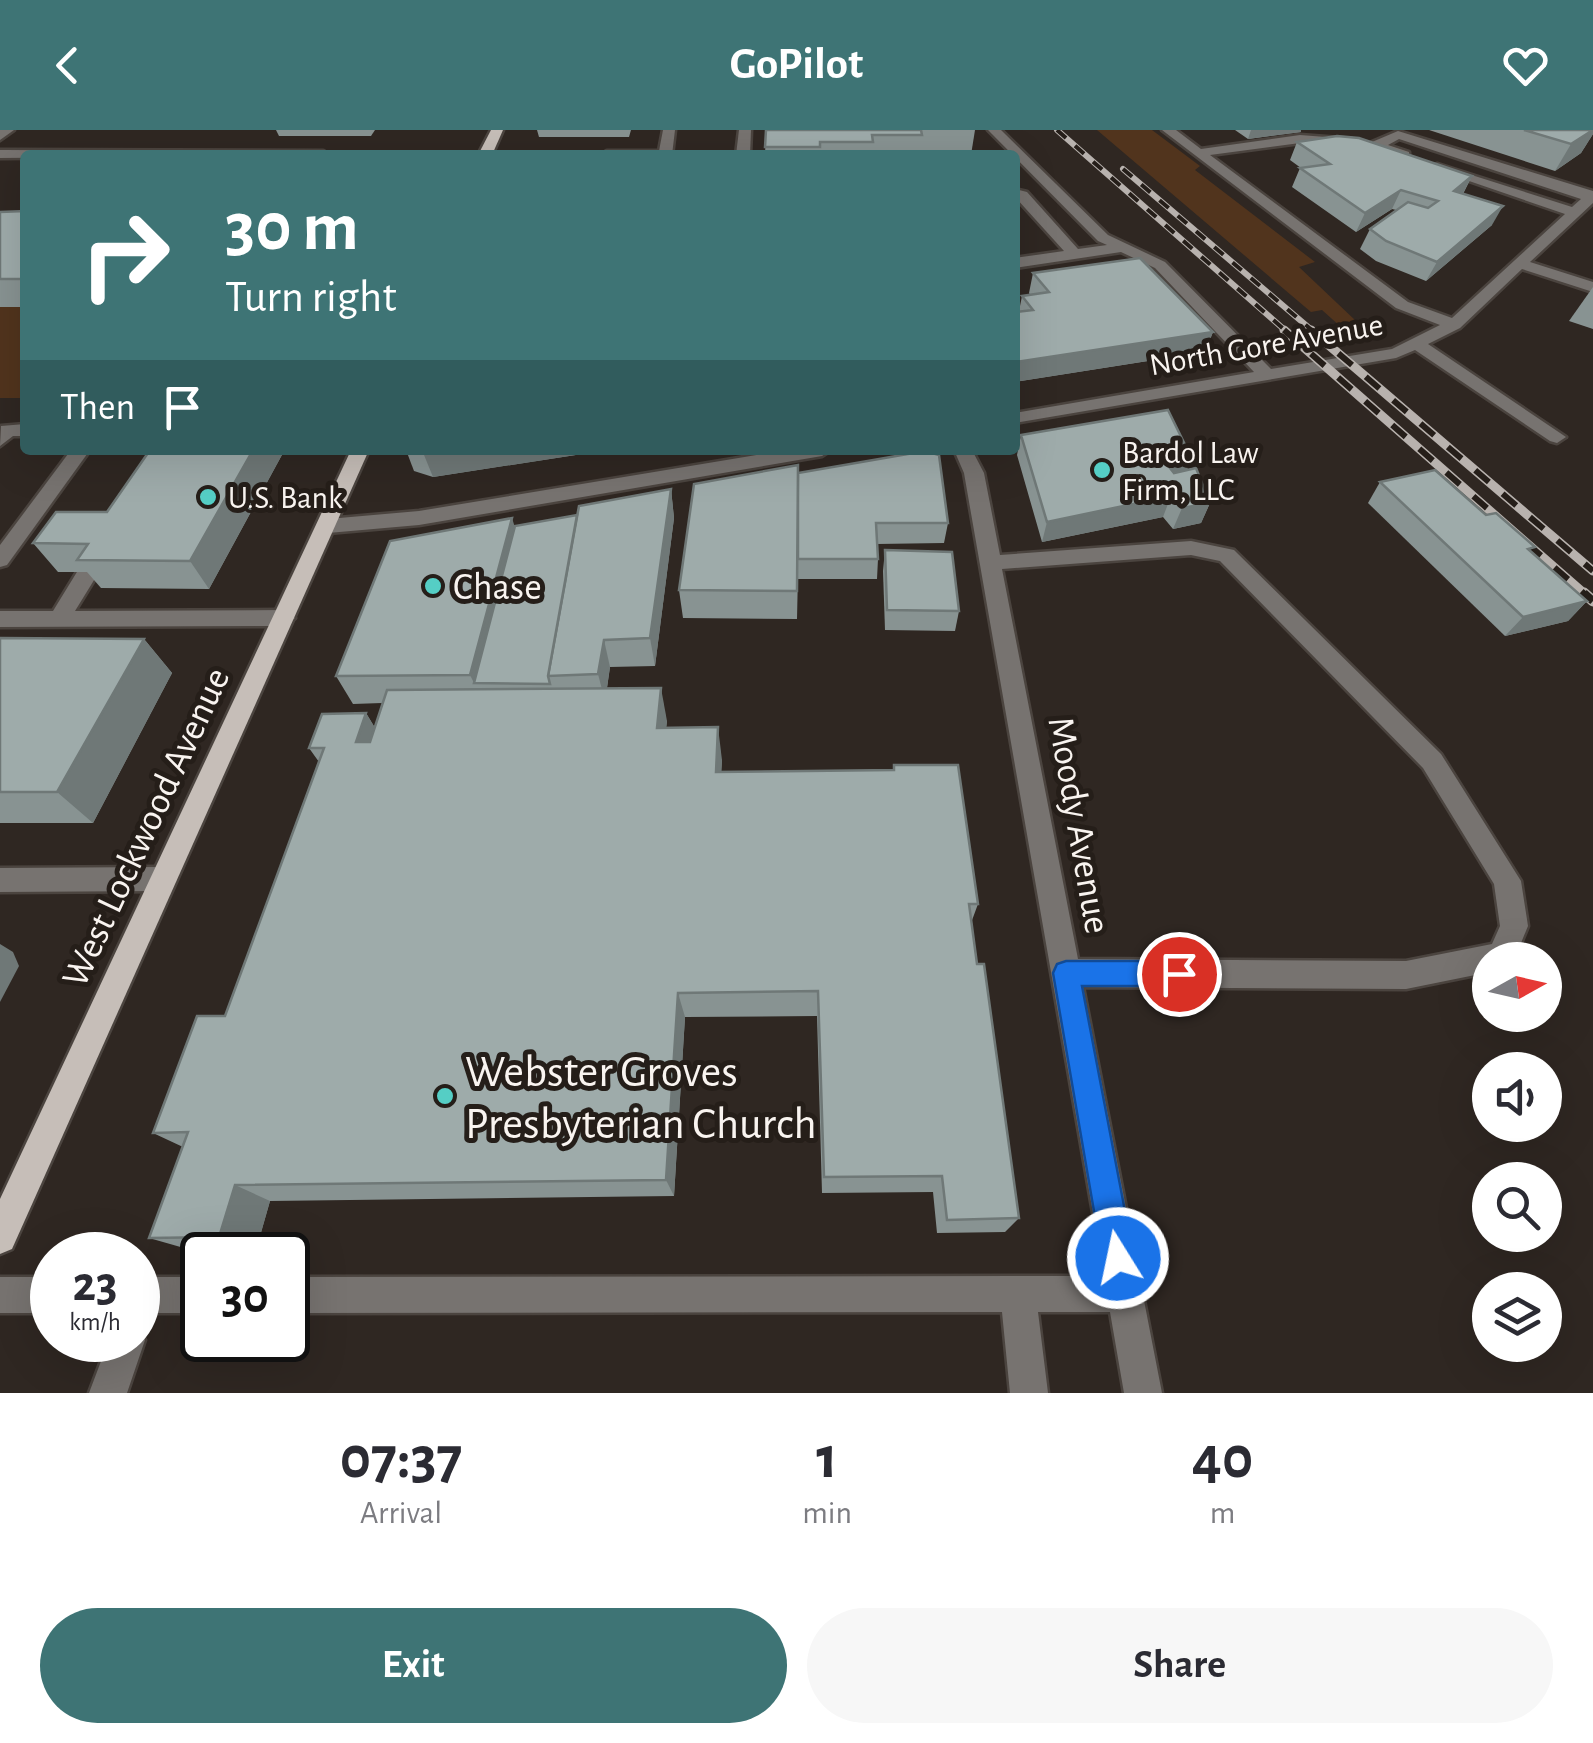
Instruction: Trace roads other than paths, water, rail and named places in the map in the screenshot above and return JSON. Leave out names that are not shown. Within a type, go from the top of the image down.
[{"type":"main road","name":"West Lockwood Avenue","points":[[0,1236],[358,455]]},
{"type":"street","points":[[0,136],[8,130]]},
{"type":"street","points":[[994,130],[1014,150]]},
{"type":"street","points":[[1168,130],[1402,305],[1454,325]]},
{"type":"street","points":[[1376,146],[1398,134],[1592,196]]},
{"type":"street","points":[[1199,154],[1300,139],[1376,146],[1412,158]]},
{"type":"street","points":[[1020,156],[1103,238],[1160,266],[1269,377]]},
{"type":"street","points":[[1430,164],[1574,212]]},
{"type":"street","points":[[1020,194],[1074,254]]},
{"type":"street","name":"North Gore Avenue","points":[[1020,417],[1396,353],[1454,325],[1592,196]]},
{"type":"street","points":[[1020,262],[1120,248]]},
{"type":"street","points":[[1518,263],[1593,288]]},
{"type":"street","points":[[1416,344],[1557,437]]},
{"type":"street","points":[[0,560],[77,455]]},
{"type":"street","points":[[670,455],[672,475]]},
{"type":"street","points":[[328,526],[419,518],[792,455]]},
{"type":"street","name":"Moody Avenue","points":[[965,455],[974,473],[991,563],[1142,1393]]},
{"type":"street","points":[[991,563],[1191,548],[1227,556],[1432,761],[1507,882],[1514,926],[1501,956],[1406,975],[1066,973]]},
{"type":"street","points":[[58,619],[88,572]]},
{"type":"street","points":[[0,619],[284,618]]},
{"type":"street","points":[[0,880],[161,879]]},
{"type":"street","points":[[1018,1294],[1029,1393]]},
{"type":"street","points":[[310,1295],[1124,1294]]},
{"type":"street","points":[[0,1295],[30,1295]]},
{"type":"street","points":[[108,1393],[119,1362]]},
{"type":"railway","points":[[1057,130],[1287,332]]},
{"type":"railway","points":[[1123,169],[1314,332]]},
{"type":"railway","points":[[1284,330],[1587,596]]},
{"type":"railway","points":[[1311,330],[1593,571]]},
{"type":"railway","points":[[1584,593],[1593,601]]},
{"type":"place","name":"Bardol Law Firm, LLC","points":[[1102,470]]},
{"type":"place","name":"U.S. Bank","points":[[208,497]]},
{"type":"place","name":"Chase","points":[[433,586]]},
{"type":"place","name":"Webster Groves Presbyterian Church","points":[[445,1096]]}]
